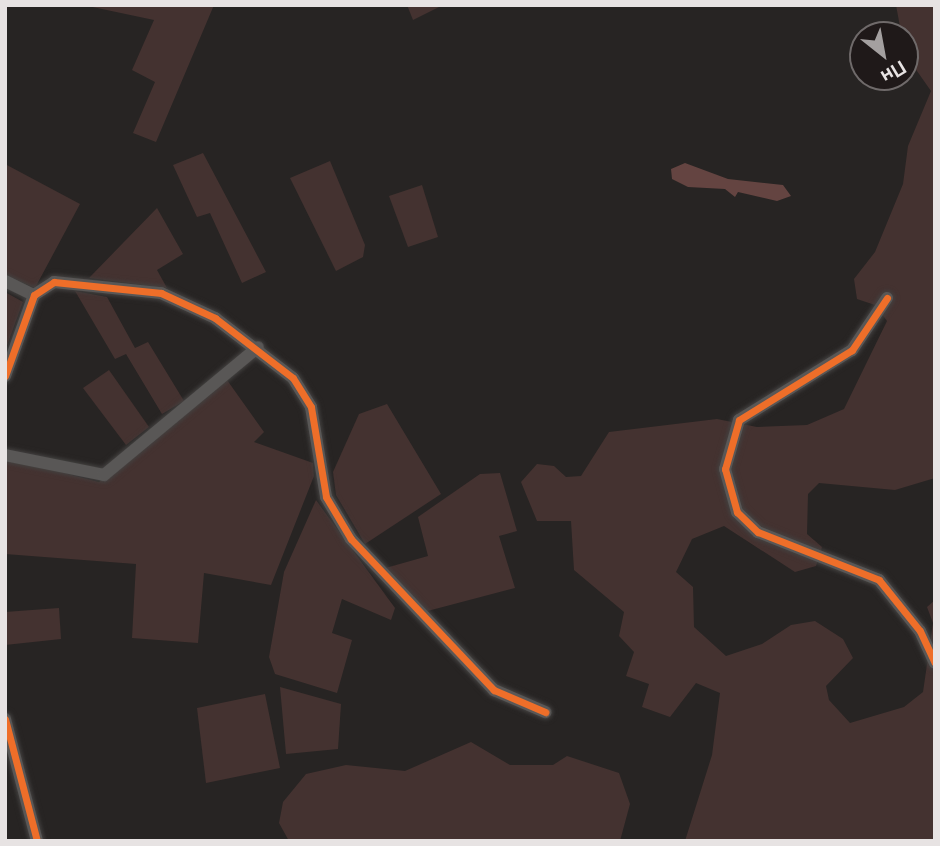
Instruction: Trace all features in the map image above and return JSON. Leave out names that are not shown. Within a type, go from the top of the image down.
[{"type":"street","points":[[5,281],[34,295]]},
{"type":"street","points":[[5,376],[34,295],[54,282],[83,281],[160,293],[258,347],[293,378],[311,407],[326,497],[351,539],[494,690],[545,712]]},
{"type":"street","points":[[887,298],[852,350],[739,420],[725,469],[737,512],[758,532],[879,580],[920,631],[935,663]]},
{"type":"street","points":[[5,455],[104,475],[258,347]]},
{"type":"street","points":[[5,719],[37,841]]},
{"type":"shaded area","points":[[83,5],[214,5],[156,142],[133,133],[155,82],[132,70],[154,20]]},
{"type":"shaded area","points":[[407,5],[438,5],[439,7],[413,20]]},
{"type":"shaded area","points":[[896,5],[935,5],[935,478],[895,490],[819,483],[808,494],[807,534],[822,547],[816,566],[795,572],[724,526],[692,539],[676,572],[693,587],[694,627],[726,656],[762,644],[791,625],[815,621],[843,639],[853,658],[826,686],[829,700],[850,723],[904,707],[923,692],[933,623],[927,607],[935,600],[935,841],[685,841],[712,755],[720,693],[696,683],[670,717],[642,707],[649,684],[626,676],[634,652],[619,636],[624,612],[574,570],[571,521],[537,521],[521,482],[537,464],[554,466],[566,477],[581,476],[609,432],[717,419],[757,427],[807,425],[844,409],[887,321],[875,305],[857,299],[854,279],[875,252],[903,184],[908,146],[931,91],[919,74],[919,21],[899,21]]},
{"type":"shaded area","points":[[203,153],[266,272],[242,283],[210,213],[197,217],[173,165]]},
{"type":"shaded area","points":[[330,161],[365,245],[363,257],[336,271],[290,178]]},
{"type":"shaded area","points":[[685,163],[728,179],[783,185],[791,196],[777,201],[738,192],[735,197],[725,189],[688,187],[672,179],[671,169]]},
{"type":"shaded area","points":[[5,164],[80,204],[35,288],[5,275]]},
{"type":"shaded area","points":[[422,185],[438,237],[408,247],[389,196]]},
{"type":"shaded area","points":[[157,208],[183,254],[157,270],[167,288],[89,278]]},
{"type":"shaded area","points":[[75,291],[107,297],[135,348],[148,342],[184,401],[162,414],[126,354],[115,359]]},
{"type":"shaded area","points":[[5,292],[23,302],[5,351]]},
{"type":"shaded area","points":[[109,370],[149,427],[126,445],[83,388]]},
{"type":"shaded area","points":[[227,380],[264,432],[254,442],[313,463],[314,476],[271,585],[204,573],[198,643],[132,638],[136,564],[5,554],[5,458],[99,482]]},
{"type":"shaded area","points":[[387,404],[441,494],[365,544],[336,495],[333,472],[359,414]]},
{"type":"shaded area","points":[[500,473],[517,531],[499,536],[515,588],[420,613],[382,569],[428,556],[418,517],[480,474]]},
{"type":"shaded area","points":[[316,500],[395,608],[391,620],[342,599],[332,633],[352,640],[337,693],[275,674],[269,657],[284,572]]},
{"type":"shaded area","points":[[59,608],[61,639],[5,645],[5,612]]},
{"type":"shaded area","points":[[280,687],[341,704],[338,749],[286,754]]},
{"type":"shaded area","points":[[265,694],[280,768],[206,783],[197,708]]},
{"type":"shaded area","points":[[471,742],[510,765],[553,765],[567,756],[619,773],[630,804],[620,841],[289,841],[279,823],[283,802],[306,774],[346,765],[405,771]]},
{"type":"cycle path","points":[[5,376],[34,295],[54,282],[161,293],[215,318],[293,378],[311,407],[326,497],[351,539],[494,690],[545,712]]},
{"type":"cycle path","points":[[887,298],[852,350],[739,420],[725,469],[737,512],[758,532],[879,580],[920,631],[935,663]]},
{"type":"cycle path","points":[[5,719],[37,841]]}]
